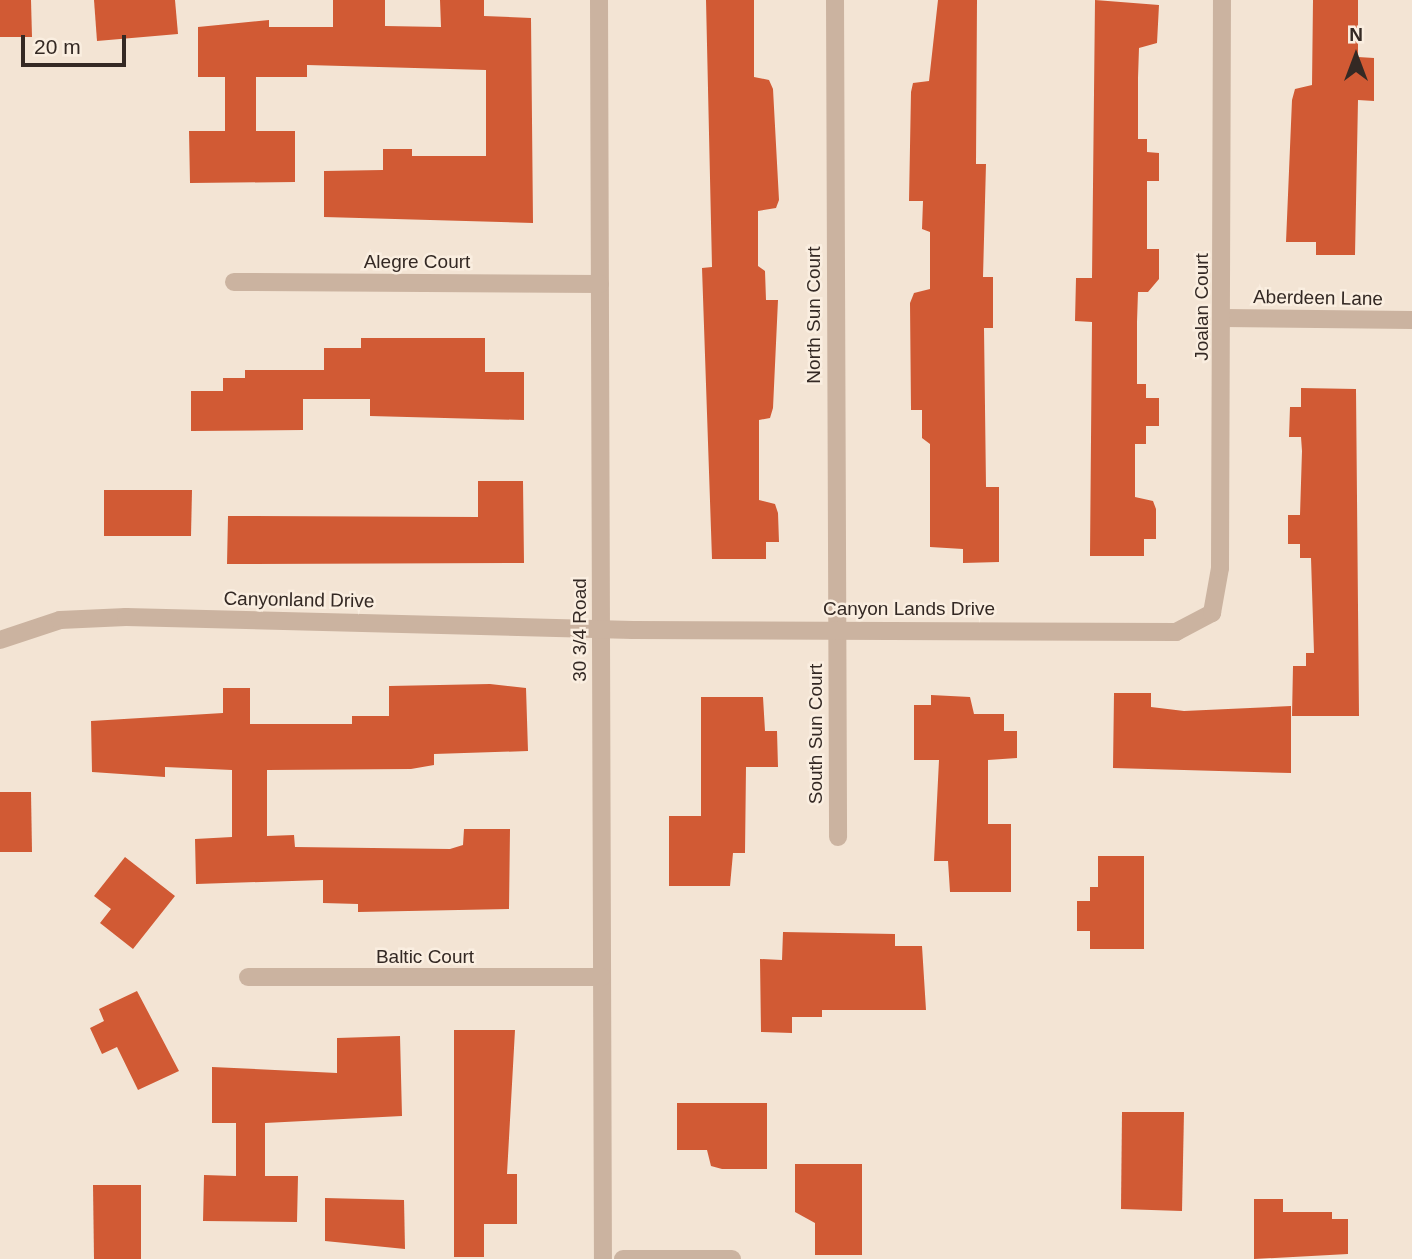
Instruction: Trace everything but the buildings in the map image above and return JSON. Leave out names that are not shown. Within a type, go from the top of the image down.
[{"type":"street","name":"30 3/4 Road","points":[[599,0],[603,1259]]},
{"type":"street","name":"North Sun Court","points":[[835,0],[837,630]]},
{"type":"street","name":"Joalan Court","points":[[1212,613],[1220,568],[1224,318],[1222,0]]},
{"type":"street","name":"Alegre Court","points":[[234,282],[600,284]]},
{"type":"street","name":"Aberdeen Lane","points":[[1224,318],[1412,320]]},
{"type":"street","name":"Canyon Lands Drive","points":[[601,629],[1176,632],[1212,613]]},
{"type":"street","name":"Canyonland Drive","points":[[0,640],[60,620],[126,617],[601,629]]},
{"type":"street","name":"South Sun Court","points":[[837,630],[838,837]]},
{"type":"street","name":"Baltic Court","points":[[248,977],[602,977]]},
{"type":"street","points":[[623,1259],[732,1259]]}]
